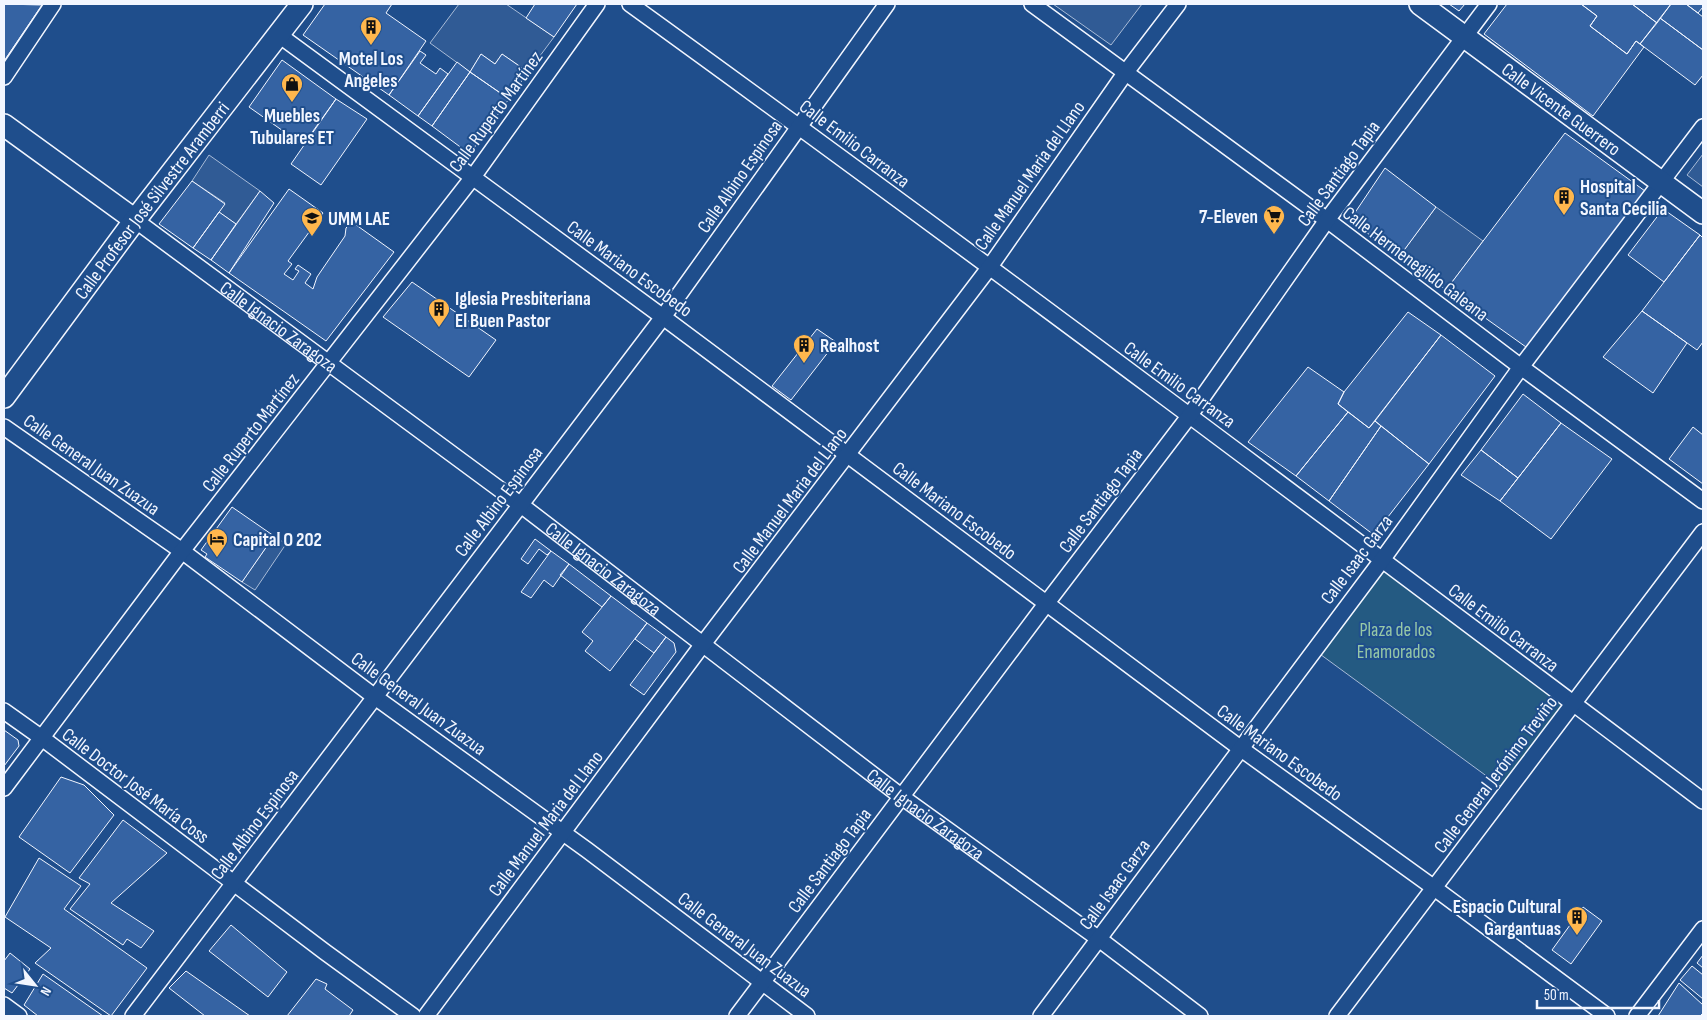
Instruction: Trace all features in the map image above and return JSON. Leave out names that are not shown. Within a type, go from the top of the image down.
[{"type":"main road","name":"Calle Profesor José Silvestre Aramberri","points":[[4,397],[135,220],[302,4]]},
{"type":"main road","name":"Calle Vicente Guerrero","points":[[1420,4],[1703,213]]},
{"type":"main road","name":"Calle Ignacio Zaragoza","points":[[4,125],[135,220]]},
{"type":"street","points":[[4,77],[54,4]]},
{"type":"street","name":"Calle Ruperto Martínez","points":[[4,788],[182,551],[473,178],[597,4]]},
{"type":"street","name":"Calle Emilio Carranza","points":[[630,4],[799,126],[1190,415],[1703,801]]},
{"type":"street","name":"Calle Albino Espinosa","points":[[134,1016],[662,318],[887,4]]},
{"type":"street","name":"Calle Hermenegildo Galeana","points":[[1032,4],[1327,220],[1521,367],[1703,501]]},
{"type":"street","name":"Calle Manuel Maria del Llano","points":[[426,1016],[703,644],[989,268],[1126,72],[1178,4]]},
{"type":"street","name":"Calle Santiago Tapia","points":[[737,1016],[1190,415],[1327,220],[1489,4]]},
{"type":"street","name":"Calle Mariano Escobedo","points":[[280,34],[1240,748],[1433,887],[1607,1016]]},
{"type":"street","name":"Calle Isaac Garza","points":[[1042,1016],[1382,560],[1521,367],[1703,126]]},
{"type":"street","name":"Calle Ignacio Zaragoza","points":[[135,220],[521,505],[902,796],[1099,939],[1200,1016]]},
{"type":"street","name":"Calle General Juan Zuazua","points":[[4,427],[182,551],[375,697],[562,833],[807,1016]]},
{"type":"street","name":"Calle General Jerónimo Treviño","points":[[1337,1016],[1703,532]]},
{"type":"street","name":"Calle Doctor José María Coss","points":[[4,711],[413,1016]]},
{"type":"street","points":[[1637,1016],[1703,929]]},
{"type":"street","points":[[4,1005],[19,1016]]},
{"type":"green space","name":"Plaza de los Enamorados","points":[[1382,560],[1574,704],[1507,791],[1313,649]]},
{"type":"shaded area","points":[[459,4],[506,4],[554,37],[528,72],[502,54],[495,64],[481,54],[470,72],[430,43]]},
{"type":"shaded area","points":[[1053,4],[1142,4],[1111,45]]},
{"type":"shaded area","points":[[1703,154],[1703,187],[1687,175]]},
{"type":"shaded area","points":[[209,155],[260,191],[236,224],[219,212],[225,203],[192,181]]},
{"type":"shaded area","points":[[1436,207],[1483,241],[1446,290],[1399,257]]},
{"type":"shaded area","points":[[274,536],[286,544],[255,590],[242,582]]},
{"type":"building","points":[[4,4],[42,5],[4,61]]},
{"type":"building","name":"Motel Los Angeles","points":[[325,4],[392,4],[386,13],[426,41],[389,95],[303,35]]},
{"type":"building","points":[[535,4],[577,4],[554,37],[526,18]]},
{"type":"building","points":[[1449,4],[1465,4],[1459,11]]},
{"type":"building","points":[[1507,4],[1581,4],[1597,16],[1590,26],[1627,54],[1636,41],[1644,47],[1593,116],[1484,34]]},
{"type":"building","points":[[1581,4],[1632,4],[1657,23],[1640,44],[1636,41],[1627,54],[1590,26],[1597,16]]},
{"type":"building","points":[[1632,4],[1671,4],[1657,23]]},
{"type":"building","points":[[1671,4],[1686,4],[1703,17],[1703,50],[1660,18]]},
{"type":"building","points":[[1686,4],[1703,4],[1703,7],[1698,13]]},
{"type":"building","points":[[1660,18],[1703,50],[1703,75],[1695,85],[1640,44]]},
{"type":"building","points":[[420,51],[426,55],[420,63],[436,74],[440,68],[448,74],[418,116],[389,95]]},
{"type":"building","points":[[481,54],[495,64],[502,54],[528,72],[509,99],[470,72]]},
{"type":"building","name":"Muebles Tubulares ET","points":[[282,60],[336,99],[303,145],[249,107]]},
{"type":"building","points":[[457,62],[470,72],[432,126],[418,116]]},
{"type":"building","points":[[470,72],[509,99],[474,148],[463,149],[432,126]]},
{"type":"building","points":[[336,99],[367,119],[321,185],[291,164]]},
{"type":"building","name":"Hospital Santa Cecilia","points":[[1565,133],[1645,191],[1526,347],[1446,290]]},
{"type":"building","points":[[1385,168],[1436,207],[1399,257],[1350,220]]},
{"type":"building","points":[[192,181],[225,204],[193,248],[159,224]]},
{"type":"building","points":[[289,189],[323,213],[288,261],[292,264],[284,274],[293,280],[299,271],[295,269],[298,265],[311,274],[305,283],[313,289],[317,277],[345,236],[346,228],[352,222],[394,252],[326,341],[229,273]]},
{"type":"building","points":[[260,191],[274,203],[229,273],[211,260]]},
{"type":"building","points":[[1663,209],[1700,235],[1664,282],[1628,255]]},
{"type":"building","points":[[219,212],[236,224],[211,260],[193,248]]},
{"type":"building","points":[[1700,235],[1703,238],[1703,342],[1697,350],[1642,311]]},
{"type":"building","name":"Iglesia Presbiteriana El Buen Pastor","points":[[412,282],[496,340],[469,377],[383,317]]},
{"type":"building","points":[[1642,311],[1687,343],[1653,393],[1603,357]]},
{"type":"building","points":[[1408,312],[1441,335],[1369,428],[1338,404],[1344,392]]},
{"type":"building","name":"Realhost","points":[[817,329],[836,342],[791,400],[772,386]]},
{"type":"building","points":[[1441,335],[1495,376],[1429,464],[1375,421]]},
{"type":"building","points":[[1308,367],[1344,392],[1338,404],[1348,412],[1296,476],[1248,442]]},
{"type":"building","points":[[1523,394],[1561,423],[1518,478],[1481,450]]},
{"type":"building","points":[[1348,412],[1369,428],[1375,421],[1381,426],[1329,501],[1296,476]]},
{"type":"building","points":[[1561,423],[1612,459],[1551,539],[1500,501]]},
{"type":"building","points":[[1381,426],[1429,464],[1374,535],[1329,501]]},
{"type":"building","points":[[1693,427],[1703,435],[1703,484],[1669,459]]},
{"type":"building","points":[[1481,450],[1518,478],[1500,501],[1461,475]]},
{"type":"building","points":[[232,507],[274,536],[242,582],[205,557],[207,554],[201,550]]},
{"type":"building","points":[[535,539],[551,551],[547,555],[539,549],[528,564],[521,559]]},
{"type":"building","points":[[551,551],[569,564],[553,587],[544,580],[531,598],[521,592]]},
{"type":"building","points":[[569,564],[611,596],[602,607],[560,575]]},
{"type":"building","points":[[611,596],[647,623],[610,671],[585,651],[593,641],[582,632]]},
{"type":"building","points":[[647,623],[666,637],[654,653],[635,639]]},
{"type":"building","points":[[666,637],[674,643],[676,652],[644,695],[630,685]]},
{"type":"building","points":[[4,730],[18,740],[19,746],[4,766]]},
{"type":"building","points":[[61,777],[84,785],[114,815],[70,873],[19,837]]},
{"type":"building","points":[[123,820],[167,853],[111,903],[154,931],[141,948],[127,939],[123,945],[70,909],[90,884],[79,878]]},
{"type":"building","points":[[39,858],[81,886],[64,909],[147,968],[111,1016],[35,963],[51,948],[5,917]]},
{"type":"building","name":"Espacio Cultural Gargantuas","points":[[1583,907],[1602,921],[1571,964],[1552,950]]},
{"type":"building","points":[[231,925],[287,972],[268,997],[209,951]]},
{"type":"building","points":[[10,953],[30,969],[12,993],[4,988],[4,961]]},
{"type":"building","points":[[1703,955],[1703,968],[1697,963]]},
{"type":"building","points":[[1692,966],[1703,975],[1703,999],[1680,980]]},
{"type":"building","points":[[186,971],[250,1016],[205,1016],[169,988]]},
{"type":"building","points":[[43,974],[103,1016],[38,1016],[24,1005]]},
{"type":"building","points":[[316,979],[327,984],[325,989],[353,1010],[349,1016],[287,1016]]},
{"type":"building","points":[[1679,983],[1703,1005],[1703,1013],[1700,1016],[1658,1016]]},
{"type":"place","name":"Motel Los Angeles","points":[[371,46]]},
{"type":"place","name":"Muebles Tubulares ET","points":[[292,103]]},
{"type":"place","name":"Hospital Santa Cecilia","points":[[1564,216]]},
{"type":"place","name":"7-Eleven","points":[[1274,235]]},
{"type":"place","name":"UMM LAE","points":[[312,237]]},
{"type":"place","name":"Iglesia Presbiteriana El Buen Pastor","points":[[439,328]]},
{"type":"place","name":"Realhost","points":[[804,364]]},
{"type":"place","name":"Capital O 202","points":[[217,558]]},
{"type":"place","name":"Espacio Cultural Gargantuas","points":[[1577,936]]}]
